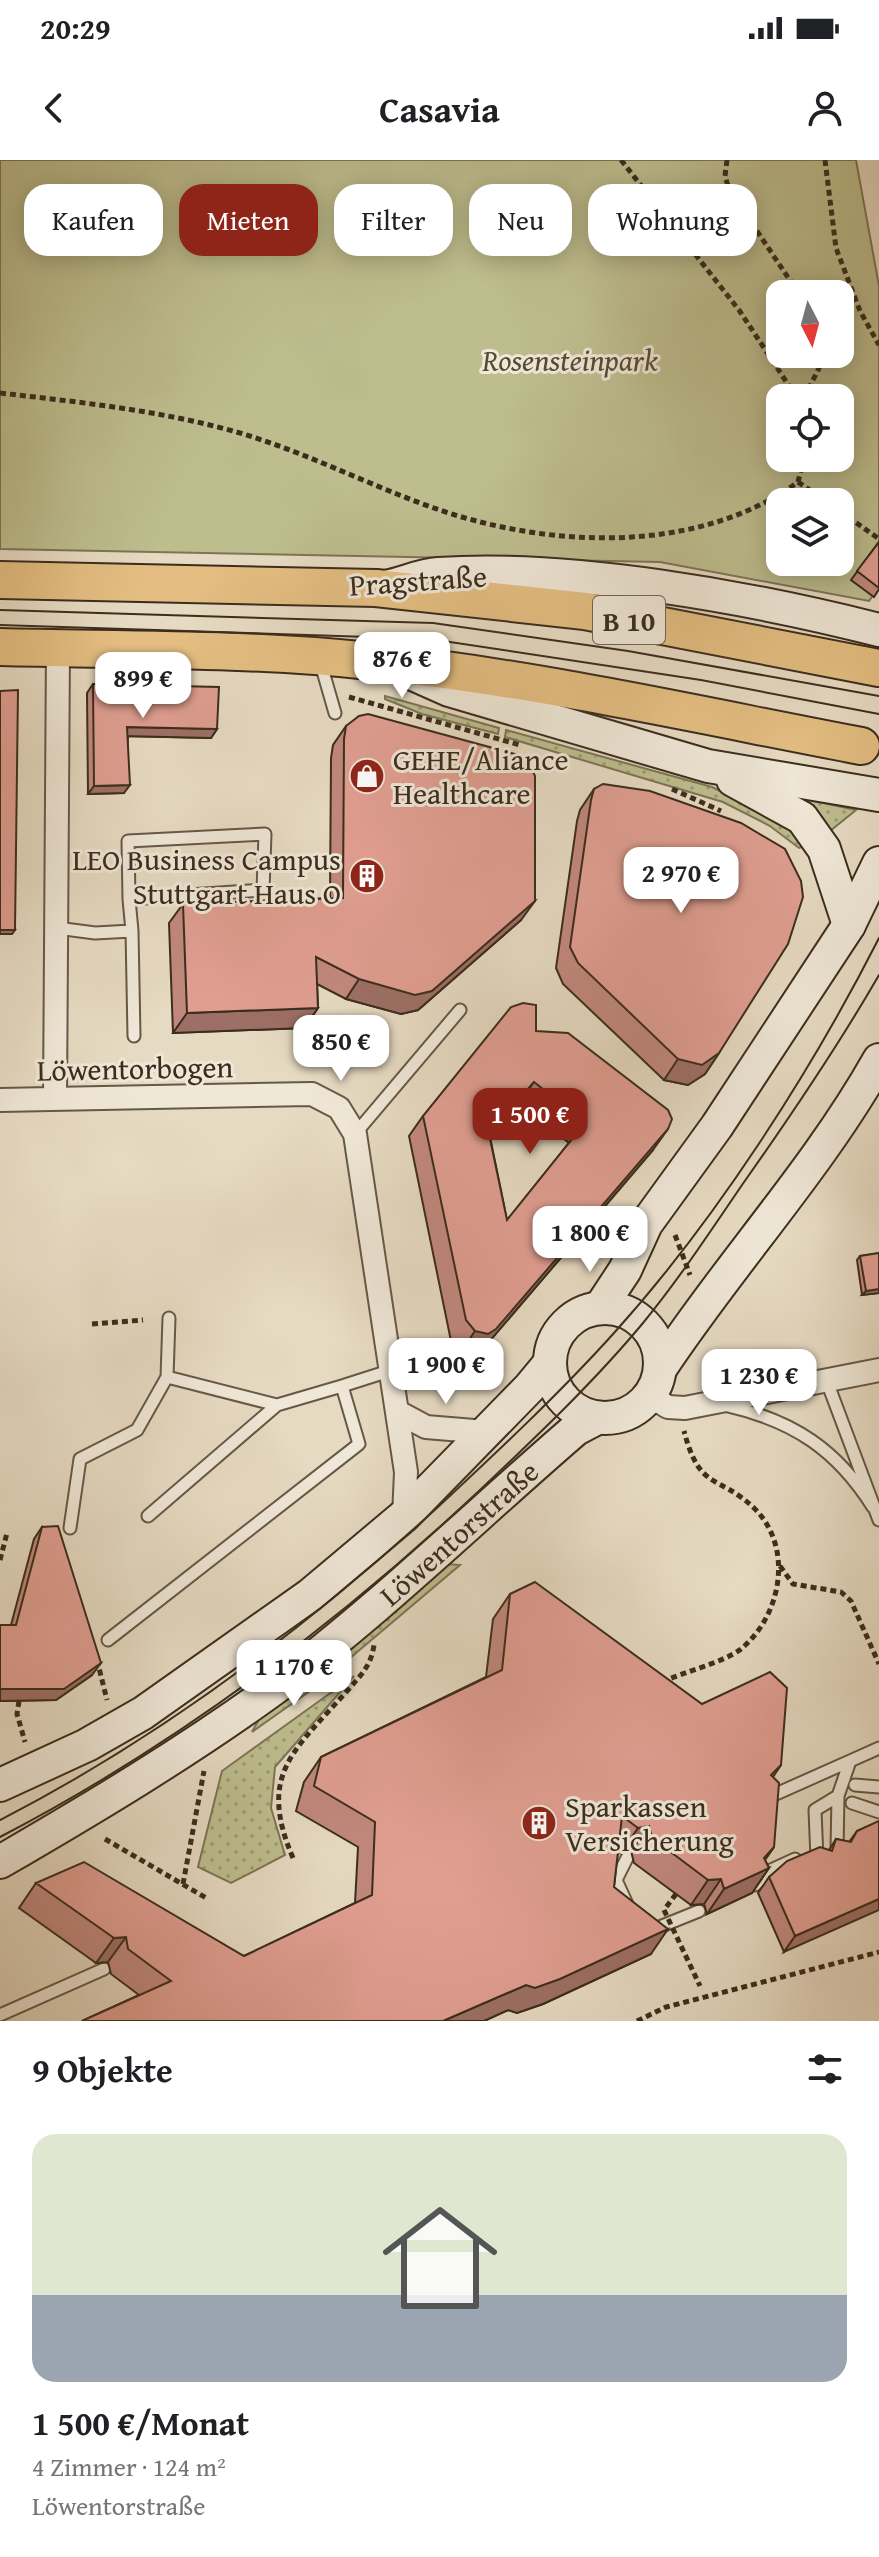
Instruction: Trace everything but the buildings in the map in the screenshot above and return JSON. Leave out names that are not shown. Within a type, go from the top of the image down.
[{"type":"main road","name":"Pragstraße","points":[[0,578],[376,588],[438,574],[569,577],[700,594],[879,630]]},
{"type":"main road","name":"B 10","points":[[376,588],[585,611],[879,668]]},
{"type":"main road","points":[[0,647],[58,648],[323,674],[370,661],[566,688],[861,746]]},
{"type":"main road","points":[[370,661],[405,670],[449,690],[708,766],[879,795]]},
{"type":"main road","points":[[708,766],[802,818],[824,849],[849,925]]},
{"type":"main road","points":[[600,1308],[619,1281],[646,1224],[726,1113],[849,925],[879,863]]},
{"type":"main road","name":"Löwentorstraße","points":[[0,1862],[200,1740],[273,1689],[401,1586],[576,1429],[597,1418],[617,1417],[635,1410],[693,1318],[802,1177],[879,1060]]},
{"type":"main road","points":[[600,1308],[615,1309],[643,1323],[657,1344],[655,1382]]},
{"type":"main road","name":"Löwentorstraße","points":[[0,1785],[143,1713],[310,1595],[404,1516],[486,1432],[549,1364],[553,1343],[563,1326],[580,1313],[600,1308]]},
{"type":"main road","points":[[549,1364],[557,1392],[568,1405],[597,1418]]},
{"type":"street","points":[[55,1099],[58,648]]},
{"type":"street","name":"Löwentorbogen","points":[[0,1100],[312,1094],[339,1108],[355,1134],[398,1412],[408,1493],[404,1516]]},
{"type":"street","points":[[655,1382],[668,1407],[685,1408],[879,1370]]},
{"type":"street","points":[[398,1412],[426,1427],[486,1432]]},
{"type":"lane","points":[[323,674],[335,713]]},
{"type":"lane","points":[[129,899],[263,890],[265,834],[128,841],[129,899],[132,931],[134,1036]]},
{"type":"lane","points":[[57,928],[95,933],[132,931]]},
{"type":"lane","points":[[355,1134],[460,1010]]},
{"type":"lane","points":[[70,1528],[80,1459],[137,1430],[167,1377],[169,1318]]},
{"type":"lane","points":[[148,1516],[277,1405],[392,1370]]},
{"type":"lane","points":[[167,1377],[277,1405]]},
{"type":"lane","points":[[826,1379],[879,1520]]},
{"type":"lane","points":[[108,1640],[359,1444],[342,1386]]},
{"type":"lane","points":[[716,1403],[747,1410],[797,1431],[828,1450],[853,1475],[873,1507]]},
{"type":"lane","points":[[762,1800],[879,1748]]},
{"type":"lane","points":[[837,1850],[838,1796],[850,1761]]},
{"type":"lane","points":[[855,1785],[879,1787]]},
{"type":"lane","points":[[755,1885],[771,1870],[815,1855],[815,1810],[838,1796]]},
{"type":"lane","points":[[852,1803],[879,1812]]},
{"type":"lane","points":[[627,1858],[616,1880],[635,1921]]},
{"type":"lane","points":[[641,1935],[699,1911]]},
{"type":"lane","points":[[0,2015],[104,1969]]},
{"type":"path","points":[[621,160],[739,310],[788,384]]},
{"type":"path","points":[[727,160],[725,176],[729,189],[790,280]]},
{"type":"path","points":[[825,160],[836,248],[860,311],[879,345]]},
{"type":"path","points":[[0,393],[98,405],[233,431],[278,445],[433,508],[531,530],[574,535],[637,539],[675,533],[763,502],[798,482],[800,472]]},
{"type":"path","points":[[798,482],[807,488]]},
{"type":"path","points":[[854,521],[879,539]]},
{"type":"path","points":[[323,674],[522,746]]},
{"type":"path","points":[[667,787],[724,812]]},
{"type":"path","points":[[666,1245],[675,1235],[692,1281],[699,1272]]},
{"type":"path","points":[[92,1324],[143,1320]]},
{"type":"path","points":[[660,1683],[739,1650],[759,1627],[778,1587],[780,1565],[772,1532],[753,1507],[715,1484],[692,1463],[683,1430]]},
{"type":"path","points":[[0,1560],[7,1533]]},
{"type":"path","points":[[780,1565],[793,1584],[841,1592],[851,1601],[879,1664]]},
{"type":"path","points":[[293,1858],[279,1825],[277,1796],[283,1771],[298,1746],[372,1663],[374,1644]]},
{"type":"path","points":[[94,1649],[110,1709]]},
{"type":"path","points":[[19,1701],[17,1714],[28,1755]]},
{"type":"path","points":[[183,1884],[204,1770]]},
{"type":"path","points":[[105,1839],[208,1899]]},
{"type":"path","points":[[676,1894],[664,1910],[706,1996]]},
{"type":"path","points":[[637,2021],[666,2007],[879,1952]]},
{"type":"green space","name":"Rosensteinpark","points":[[0,160],[856,160],[879,286],[879,587],[869,601],[660,562],[0,549]]},
{"type":"green space","points":[[385,696],[499,728],[498,734],[422,714],[385,699]]},
{"type":"green space","points":[[506,730],[712,787],[785,823],[806,846],[799,848],[770,826],[723,802],[505,737]]},
{"type":"green space","points":[[795,797],[856,810],[825,835]]},
{"type":"green space","points":[[446,1564],[460,1565],[317,1686],[252,1732],[264,1710]]},
{"type":"green space","points":[[354,1676],[275,1767],[271,1808],[285,1855],[231,1883],[198,1867],[222,1771]]},
{"type":"tram line","points":[[0,610],[433,623],[628,651],[879,696]]},
{"type":"tram line","points":[[0,625],[430,639],[701,680],[879,714]]},
{"type":"tram line","points":[[0,1820],[117,1754],[284,1638],[388,1552],[550,1400],[652,1289],[724,1194],[792,1092],[879,938]]},
{"type":"tram line","points":[[0,1837],[129,1763],[252,1680],[370,1588],[544,1429],[624,1345],[669,1289],[813,1082],[879,975]]},
{"type":"place","name":"GEHE/Aliance Healthcare","points":[[367,776]]},
{"type":"place","name":"LEO Business Campus Stuttgart Haus O","points":[[367,876]]},
{"type":"place","name":"Sparkassen Versicherung","points":[[539,1823]]}]
